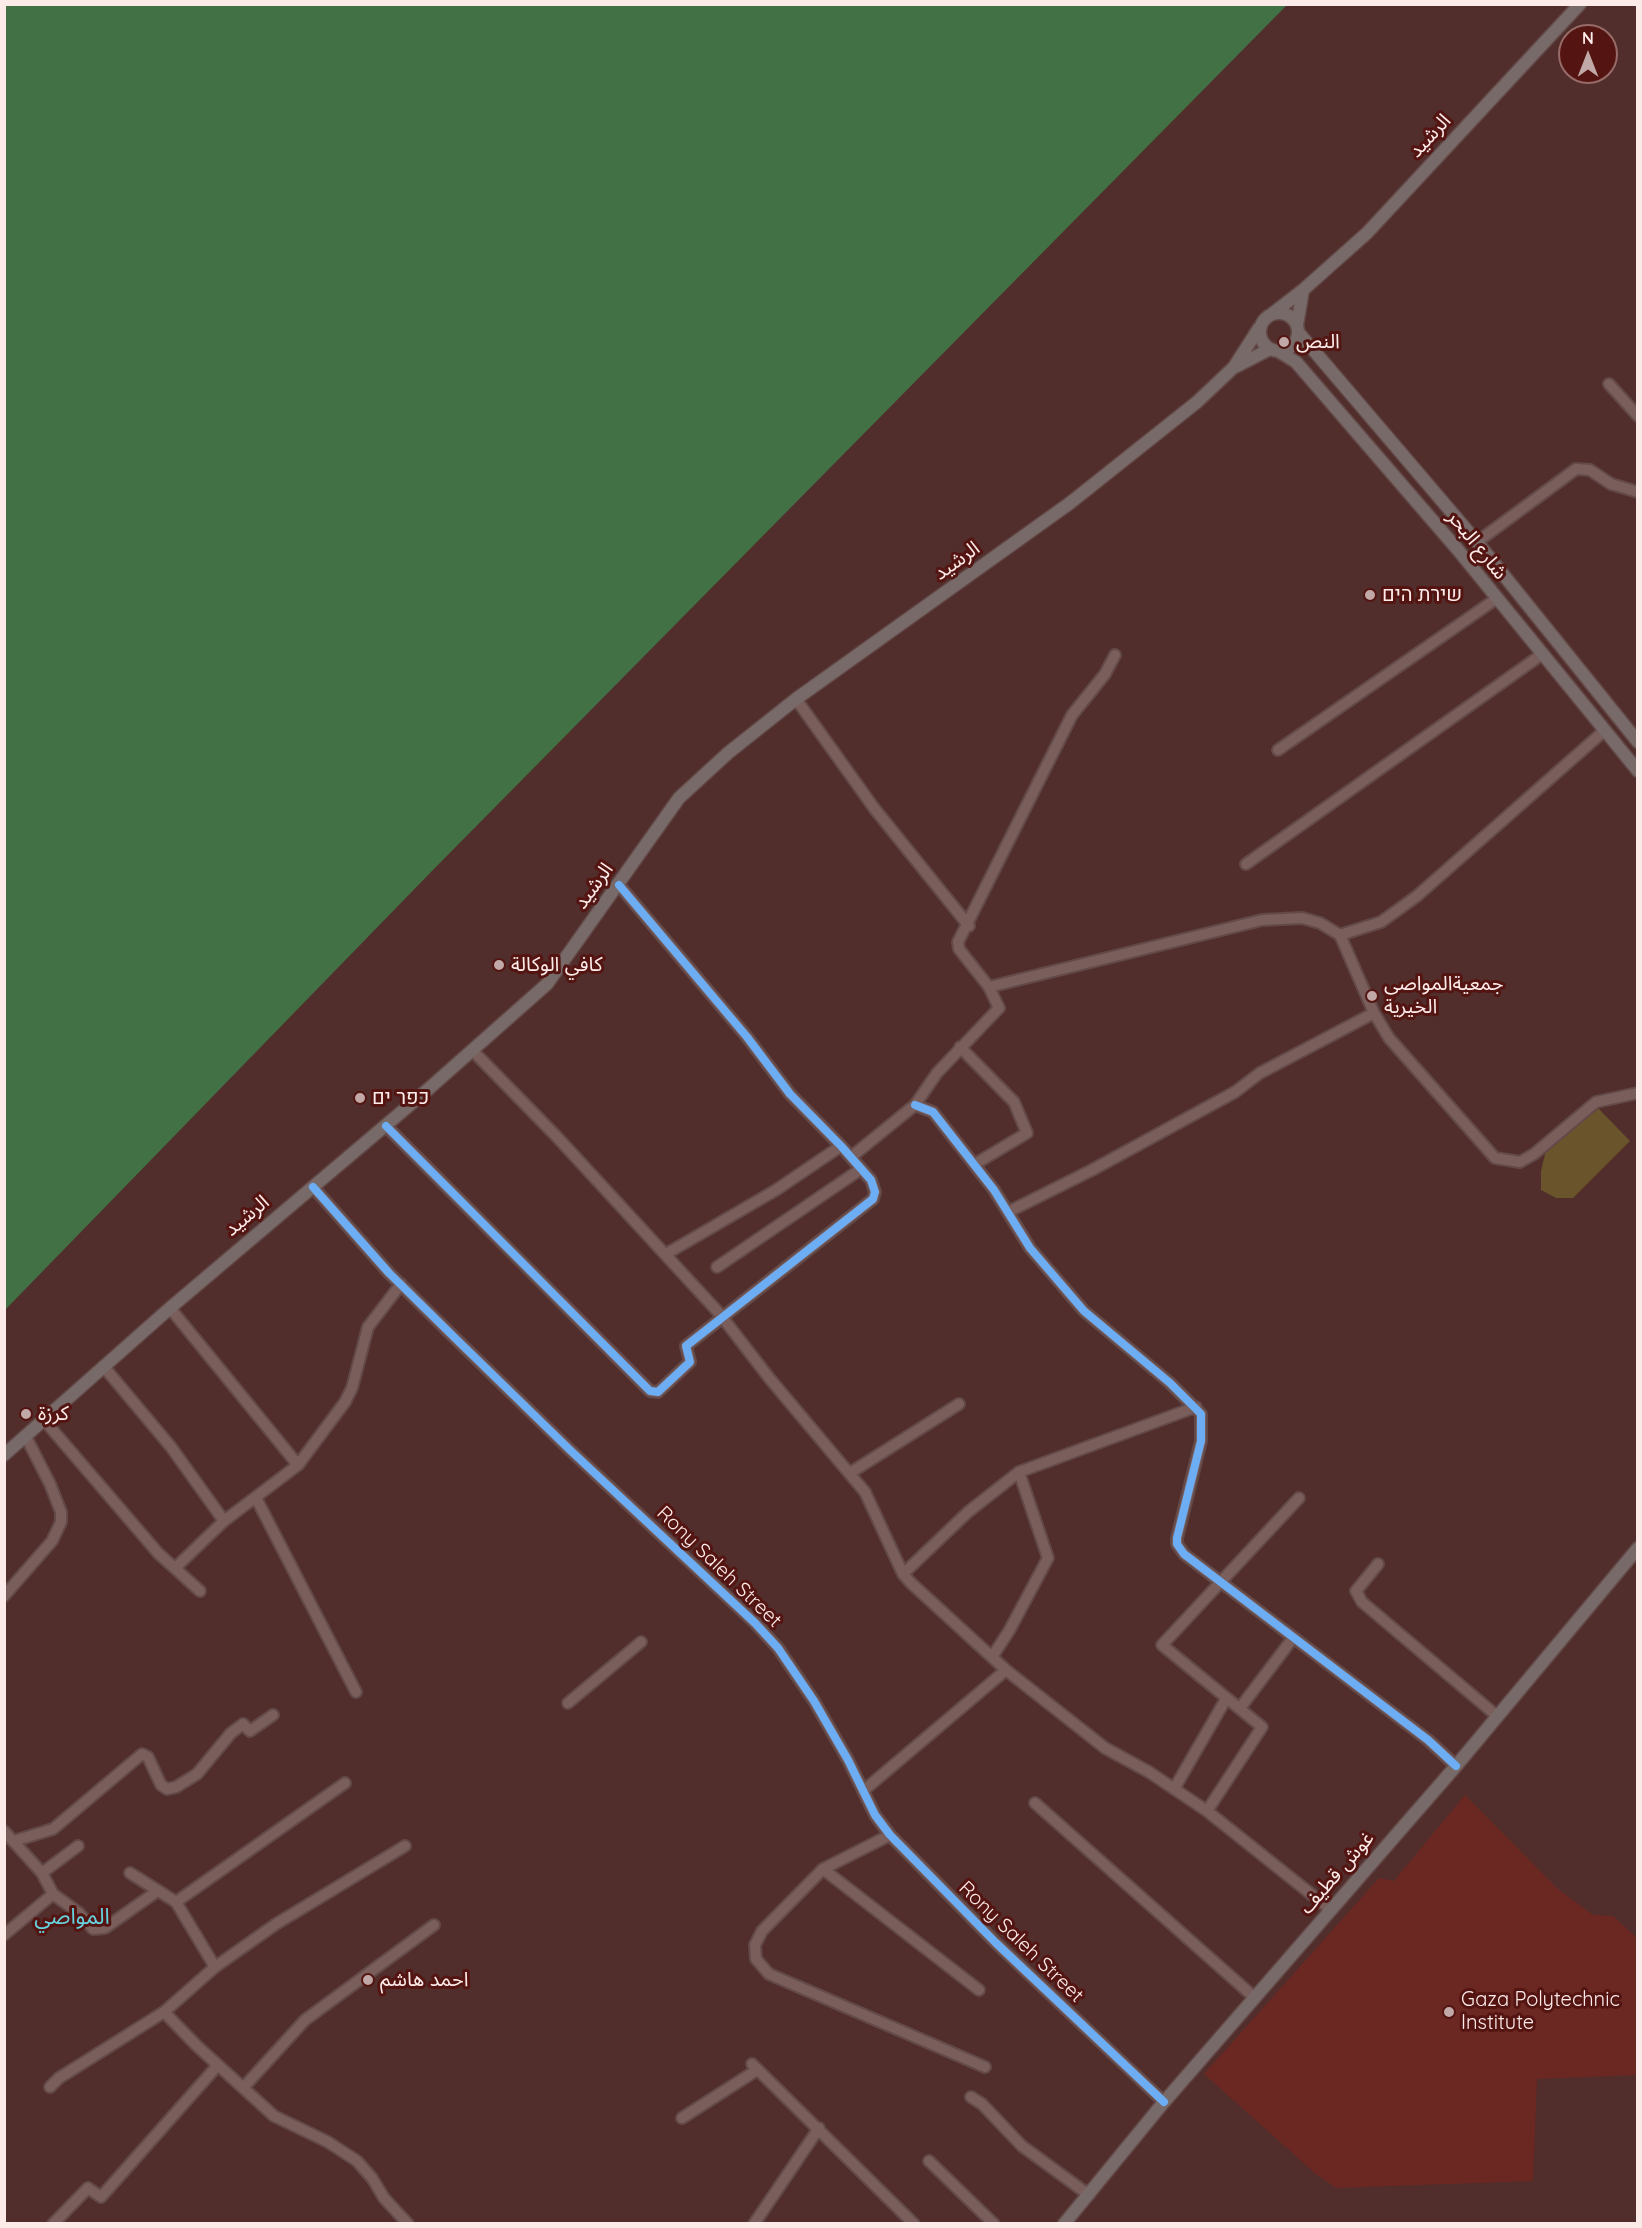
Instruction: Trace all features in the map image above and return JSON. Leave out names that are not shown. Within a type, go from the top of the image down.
[{"type":"main road","name":"الرشيد","points":[[1272,314],[1304,290],[1366,233],[1580,4]]},
{"type":"main road","points":[[1298,328],[1284,313],[1266,317],[1259,328],[1262,341],[1274,350],[1294,344],[1298,328],[1304,290]]},
{"type":"main road","name":"الرشيد","points":[[4,1455],[170,1308],[386,1126],[547,984],[679,798],[728,753],[796,699],[1070,503],[1197,402],[1234,367],[1259,328]]},
{"type":"main road","name":"شارع البحر","points":[[1298,328],[1477,542],[1638,742]]},
{"type":"main road","name":"الرشيد","points":[[1234,367],[1274,350]]},
{"type":"main road","name":"شارع البحر","points":[[1274,350],[1296,363],[1458,550],[1541,656],[1638,771]]},
{"type":"main road","name":"غوش قطيف","points":[[1064,2223],[1164,2102],[1456,1766],[1638,1548]]},
{"type":"street","points":[[1609,384],[1638,416]]},
{"type":"street","points":[[1477,542],[1576,469],[1590,470],[1611,484],[1638,492]]},
{"type":"street","points":[[1278,750],[1496,599]]},
{"type":"street","points":[[851,1157],[915,1105],[937,1073],[999,1008],[988,987],[959,949],[958,942],[969,926],[1072,715],[1105,674],[1115,655]]},
{"type":"street","points":[[1246,864],[1541,656]]},
{"type":"street","points":[[796,699],[874,808],[969,926]]},
{"type":"street","points":[[1340,935],[1381,922],[1417,896],[1604,731]]},
{"type":"street","points":[[386,1126],[650,1391],[658,1392],[685,1369],[690,1362],[686,1346],[873,1199],[875,1192],[871,1180],[842,1146],[790,1094],[747,1037],[619,885]]},
{"type":"street","points":[[988,987],[1262,920],[1302,918],[1320,923],[1340,935],[1374,1013],[1415,1068],[1494,1158],[1520,1162],[1534,1154],[1596,1102],[1638,1093]]},
{"type":"street","points":[[1008,1212],[1092,1170],[1235,1092],[1260,1072],[1374,1013]]},
{"type":"street","points":[[960,1047],[1014,1102],[1028,1133],[975,1164]]},
{"type":"street","points":[[472,1050],[666,1254],[850,1473],[869,1498],[903,1574],[1006,1670],[1105,1748],[1207,1811],[1331,1910]]},
{"type":"street","points":[[915,1105],[933,1112],[975,1164],[1030,1248],[1084,1311],[1196,1407],[1201,1414],[1203,1430],[1177,1544],[1184,1554],[1428,1740],[1456,1766]]},
{"type":"street","points":[[666,1254],[776,1190],[842,1146]]},
{"type":"street","points":[[717,1267],[861,1169]]},
{"type":"street","name":"Rony Saleh Street","points":[[313,1187],[401,1284],[570,1450],[755,1623],[778,1648],[814,1701],[875,1815],[890,1835],[996,1943],[1164,2102]]},
{"type":"street","points":[[175,1568],[224,1521],[298,1465],[345,1402],[352,1388],[368,1327],[401,1284]]},
{"type":"street","points":[[170,1308],[298,1465]]},
{"type":"street","points":[[104,1366],[171,1447],[224,1521]]},
{"type":"street","points":[[850,1473],[959,1404]]},
{"type":"street","points":[[903,1574],[968,1512],[1019,1472],[1196,1407]]},
{"type":"street","points":[[44,1420],[108,1491],[158,1553],[200,1591]]},
{"type":"street","points":[[4,1596],[52,1541],[61,1522],[61,1512],[50,1484],[26,1437]]},
{"type":"street","points":[[992,1657],[1010,1631],[1048,1558],[1019,1472]]},
{"type":"street","points":[[256,1498],[356,1692]]},
{"type":"street","points":[[1207,1811],[1262,1727],[1162,1645],[1299,1498]]},
{"type":"street","points":[[1378,1563],[1356,1591],[1362,1602],[1497,1716]]},
{"type":"street","points":[[1240,1708],[1293,1638]]},
{"type":"street","points":[[568,1703],[641,1642]]},
{"type":"street","points":[[863,1791],[1006,1670]]},
{"type":"street","points":[[1174,1789],[1226,1699]]},
{"type":"street","points":[[14,1841],[53,1829],[142,1754],[148,1757],[161,1785],[167,1789],[176,1787],[197,1774],[231,1733],[243,1724],[250,1731],[273,1715]]},
{"type":"street","points":[[176,1902],[345,1783]]},
{"type":"street","points":[[1035,1803],[1254,1998]]},
{"type":"street","points":[[4,1831],[42,1873],[53,1894],[79,1913],[93,1929],[100,1929],[156,1892]]},
{"type":"street","points":[[890,1835],[823,1869],[762,1931],[754,1951],[761,1968],[985,2067]]},
{"type":"street","points":[[42,1873],[78,1846]]},
{"type":"street","points":[[50,2087],[59,2078],[164,2012],[215,1967],[276,1924],[405,1846]]},
{"type":"street","points":[[823,1869],[978,1990]]},
{"type":"street","points":[[130,1873],[156,1892],[176,1902],[215,1967]]},
{"type":"street","points":[[4,1935],[53,1894]]},
{"type":"street","points":[[243,2088],[305,2020],[434,1925]]},
{"type":"street","points":[[164,2012],[185,2035],[274,2116],[328,2142],[357,2161],[384,2198],[408,2223]]},
{"type":"street","points":[[53,2223],[88,2188],[101,2197],[218,2065]]},
{"type":"street","points":[[682,2118],[754,2067],[914,2223]]},
{"type":"street","points":[[971,2097],[982,2104],[1022,2146],[1089,2195]]},
{"type":"street","points":[[754,2223],[819,2128]]},
{"type":"street","points":[[929,2160],[994,2223]]},
{"type":"shaded area","points":[[5,4],[1287,5],[431,872],[5,1310]]},
{"type":"shaded area","points":[[1598,1108],[1630,1141],[1573,1198],[1556,1198],[1541,1190],[1541,1171],[1547,1146],[1560,1134]]},
{"type":"shaded area","name":"Gaza Polytechnic Institute","points":[[1465,1795],[1559,1890],[1593,1915],[1613,1916],[1637,1938],[1637,2075],[1537,2079],[1533,2181],[1336,2188],[1316,2174],[1204,2074],[1379,1878],[1394,1881]]},
{"type":"cycle path","points":[[386,1126],[650,1391],[658,1392],[690,1362],[686,1346],[873,1199],[875,1192],[871,1180],[790,1094],[747,1037],[619,885]]},
{"type":"cycle path","points":[[915,1105],[933,1112],[994,1190],[1030,1248],[1084,1311],[1170,1383],[1201,1414],[1201,1441],[1177,1538],[1177,1544],[1184,1554],[1428,1740],[1456,1766]]},
{"type":"cycle path","points":[[313,1187],[389,1273],[570,1450],[755,1623],[778,1648],[814,1701],[848,1760],[875,1815],[890,1835],[996,1943],[1164,2102]]},
{"type":"place","name":"النص","points":[[1284,342]]},
{"type":"place","name":"שירת הים","points":[[1370,595]]},
{"type":"place","name":"كافي الوكالة","points":[[499,965]]},
{"type":"place","name":"جمعيةالمواصي الخيرية","points":[[1372,996]]},
{"type":"place","name":"כפר ים","points":[[360,1098]]},
{"type":"place","name":"كرزة","points":[[26,1414]]},
{"type":"place","name":"احمد هاشم","points":[[368,1980]]},
{"type":"place","name":"Gaza Polytechnic Institute","points":[[1449,2012]]},
{"type":"district","name":"المواصي","points":[[72,1917]]}]
